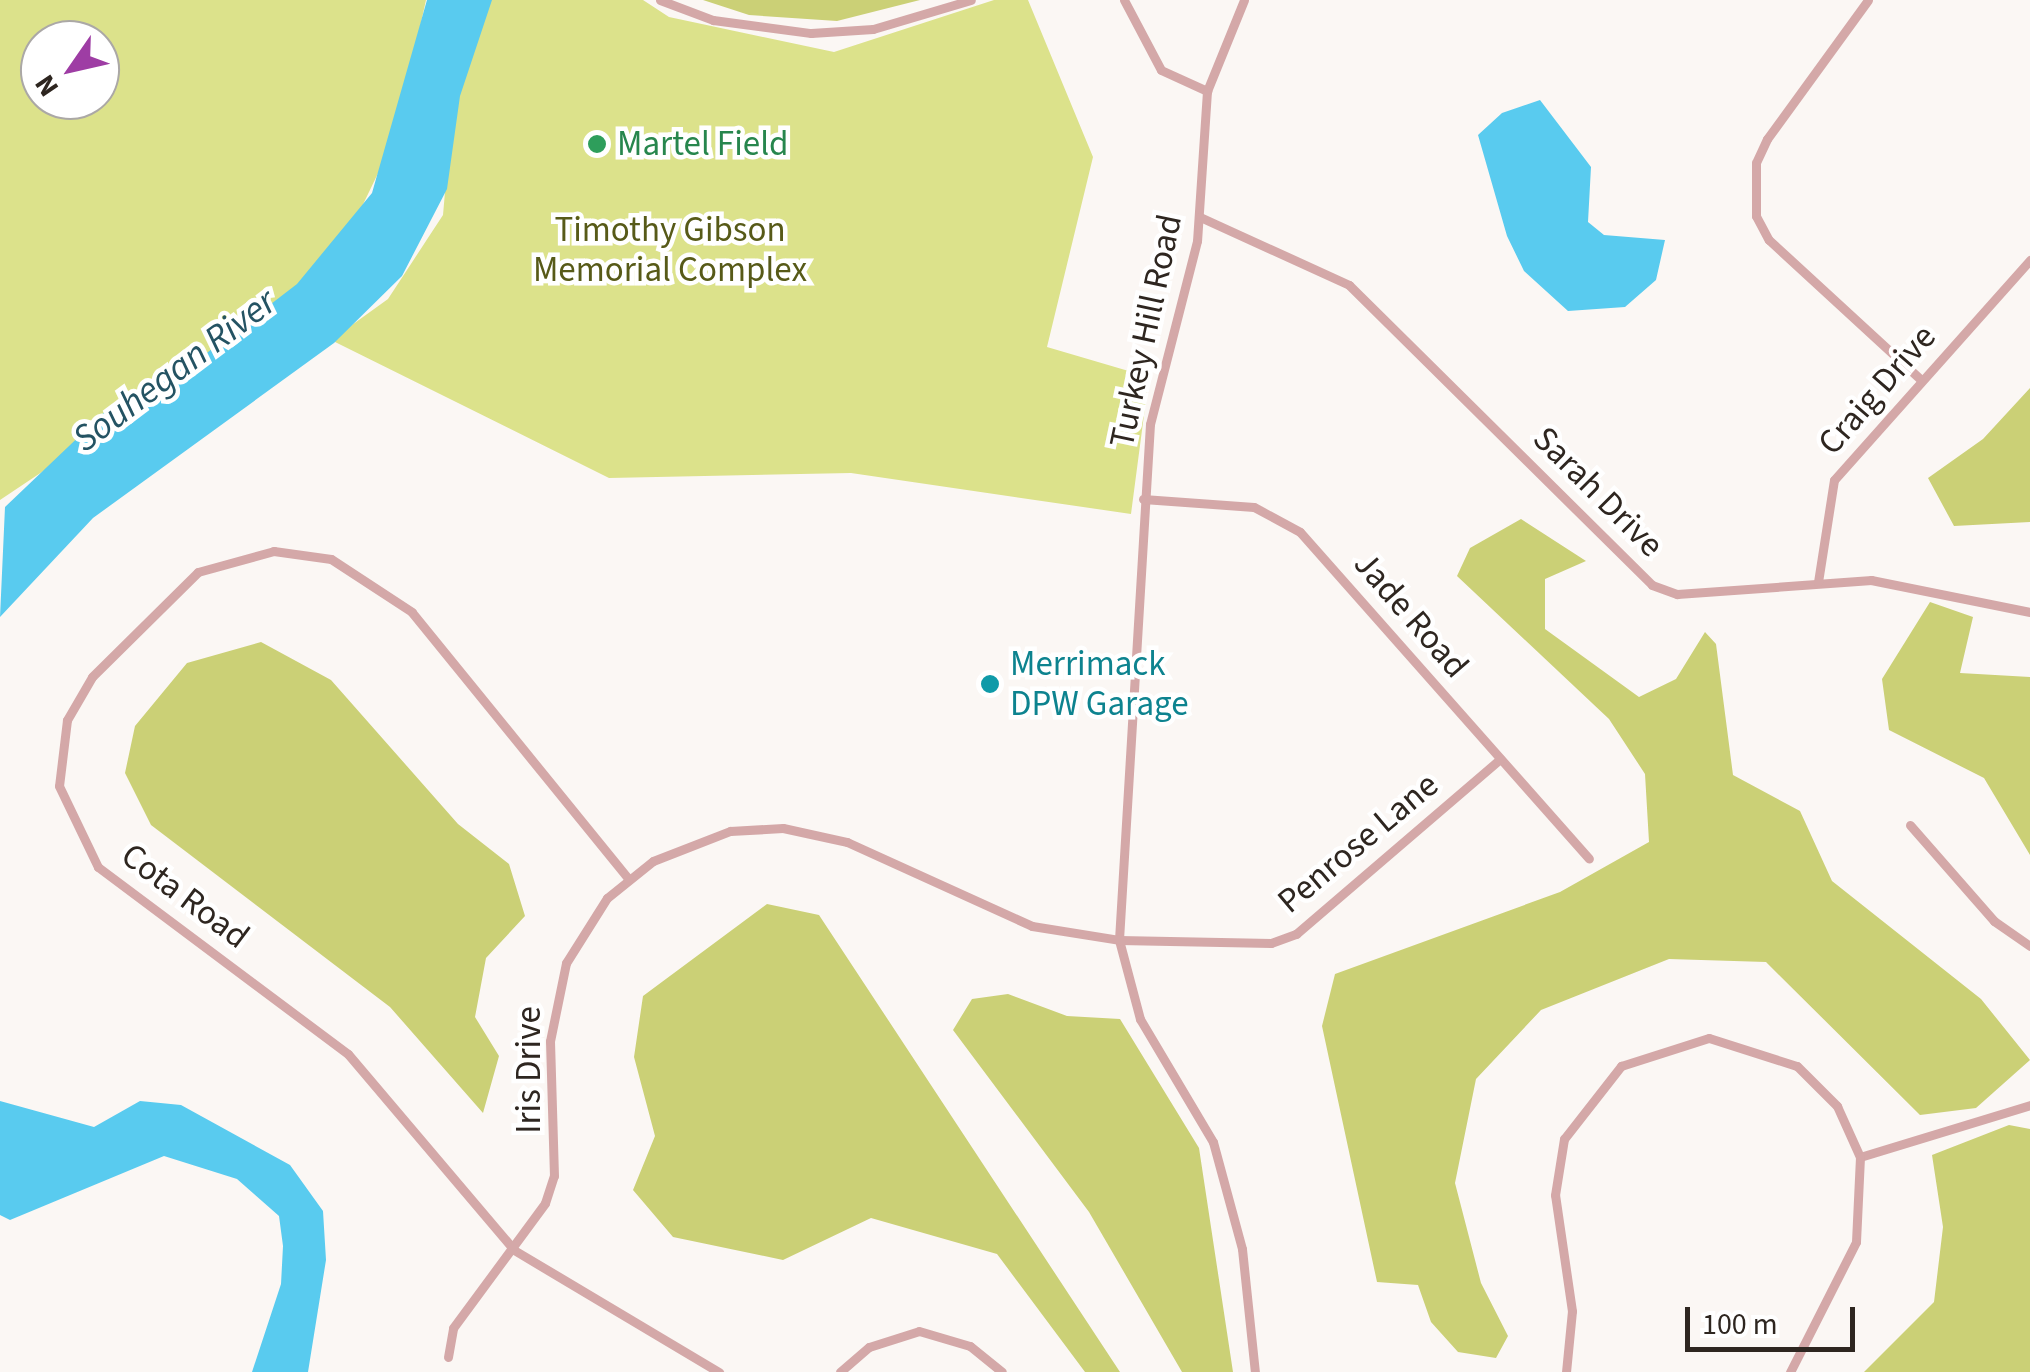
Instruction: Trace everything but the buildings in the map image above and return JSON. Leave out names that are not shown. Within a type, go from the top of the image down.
[{"type":"street","points":[[660,0],[712,20],[812,33],[873,29],[971,0]]},
{"type":"street","points":[[1124,0],[1161,70],[1207,91]]},
{"type":"street","name":"Turkey Hill Road","points":[[1244,0],[1207,91],[1200,217],[1150,424],[1119,940],[1140,1019],[1213,1142],[1242,1249],[1255,1372]]},
{"type":"street","points":[[1868,0],[1767,139],[1754,203],[1768,240],[1922,380]]},
{"type":"street","name":"Sarah Drive","points":[[1200,217],[1349,285],[1652,585],[1677,594],[1818,582],[1900,583],[2030,612]]},
{"type":"street","name":"Craig Drive","points":[[1818,582],[1834,480],[2030,260]]},
{"type":"street","name":"Jade Road","points":[[1143,499],[1279,516],[1589,859]]},
{"type":"street","name":"Cota Road","points":[[627,877],[412,612],[331,559],[274,551],[198,572],[92,677],[67,720],[59,786],[98,867],[348,1054],[514,1250],[719,1372]]},
{"type":"street","name":"Penrose Lane","points":[[1119,940],[1272,943],[1296,934],[1500,758]]},
{"type":"street","points":[[1910,825],[1994,921],[2030,946]]},
{"type":"street","name":"Iris Drive","points":[[448,1357],[453,1328],[514,1250],[554,1176],[558,988],[584,929],[627,877],[704,838],[782,828],[847,842],[1032,926],[1119,940]]},
{"type":"street","points":[[1566,1372],[1572,1312],[1556,1217],[1559,1158],[1582,1106],[1621,1066],[1690,1040],[1764,1048],[1826,1091],[1860,1157],[1856,1242],[1790,1372]]},
{"type":"street","points":[[1860,1157],[2030,1105]]},
{"type":"street","points":[[840,1372],[870,1346],[920,1332],[970,1346],[1002,1372]]},
{"type":"green space","points":[[0,0],[426,0],[396,136],[355,221],[296,287],[199,367],[0,500]]},
{"type":"green space","name":"Timothy Gibson Memorial Complex","points":[[490,0],[643,0],[669,17],[834,52],[994,0],[1028,0],[1093,157],[1047,347],[1149,377],[1131,514],[851,473],[609,478],[331,340],[388,299],[443,215],[452,111]]},
{"type":"green space","points":[[703,0],[920,0],[837,21],[749,15]]},
{"type":"green space","points":[[2030,388],[2030,522],[1954,526],[1928,478],[1983,439]]},
{"type":"green space","points":[[1521,519],[1586,561],[1545,579],[1545,629],[1639,697],[1676,679],[1705,632],[1716,644],[1733,775],[1800,811],[1832,881],[1981,999],[2030,1060],[1976,1108],[1920,1115],[1766,962],[1669,959],[1541,1010],[1476,1079],[1455,1183],[1481,1283],[1508,1336],[1496,1358],[1458,1352],[1431,1322],[1418,1285],[1377,1282],[1322,1026],[1335,974],[1560,892],[1649,842],[1645,774],[1609,719],[1457,576],[1470,548]]},
{"type":"green space","points":[[1930,602],[1973,617],[1960,673],[2030,677],[2030,855],[1984,778],[1889,730],[1882,679]]},
{"type":"green space","points":[[261,642],[331,680],[458,824],[509,864],[525,916],[486,958],[475,1017],[499,1056],[483,1113],[390,1007],[151,825],[125,773],[135,726],[187,663]]},
{"type":"green space","points":[[767,904],[819,915],[1120,1372],[1085,1372],[997,1254],[871,1218],[783,1260],[673,1237],[633,1190],[655,1136],[634,1057],[643,996]]},
{"type":"green space","points":[[1008,994],[1067,1016],[1120,1019],[1199,1148],[1233,1372],[1182,1372],[1089,1212],[953,1030],[972,999]]},
{"type":"green space","points":[[2009,1125],[2030,1129],[2030,1372],[1864,1372],[1934,1302],[1943,1227],[1932,1155]]},
{"type":"water","points":[[427,0],[492,0],[460,96],[447,189],[402,276],[334,343],[93,518],[0,617],[5,507],[111,406],[195,362],[297,284],[372,193]]},
{"type":"water","points":[[1540,100],[1591,167],[1588,222],[1604,235],[1665,240],[1656,280],[1625,307],[1568,311],[1524,271],[1507,236],[1478,135],[1502,113]]},
{"type":"water","points":[[0,1101],[94,1127],[140,1101],[181,1105],[290,1165],[323,1211],[326,1260],[308,1372],[252,1372],[281,1284],[283,1246],[279,1216],[237,1179],[164,1156],[10,1220],[0,1215]]},
{"type":"place","name":"Martel Field","points":[[597,144]]},
{"type":"place","name":"Merrimack DPW Garage","points":[[990,684]]},
{"type":"water label","name":"Souhegan River","points":[[175,371]]}]
